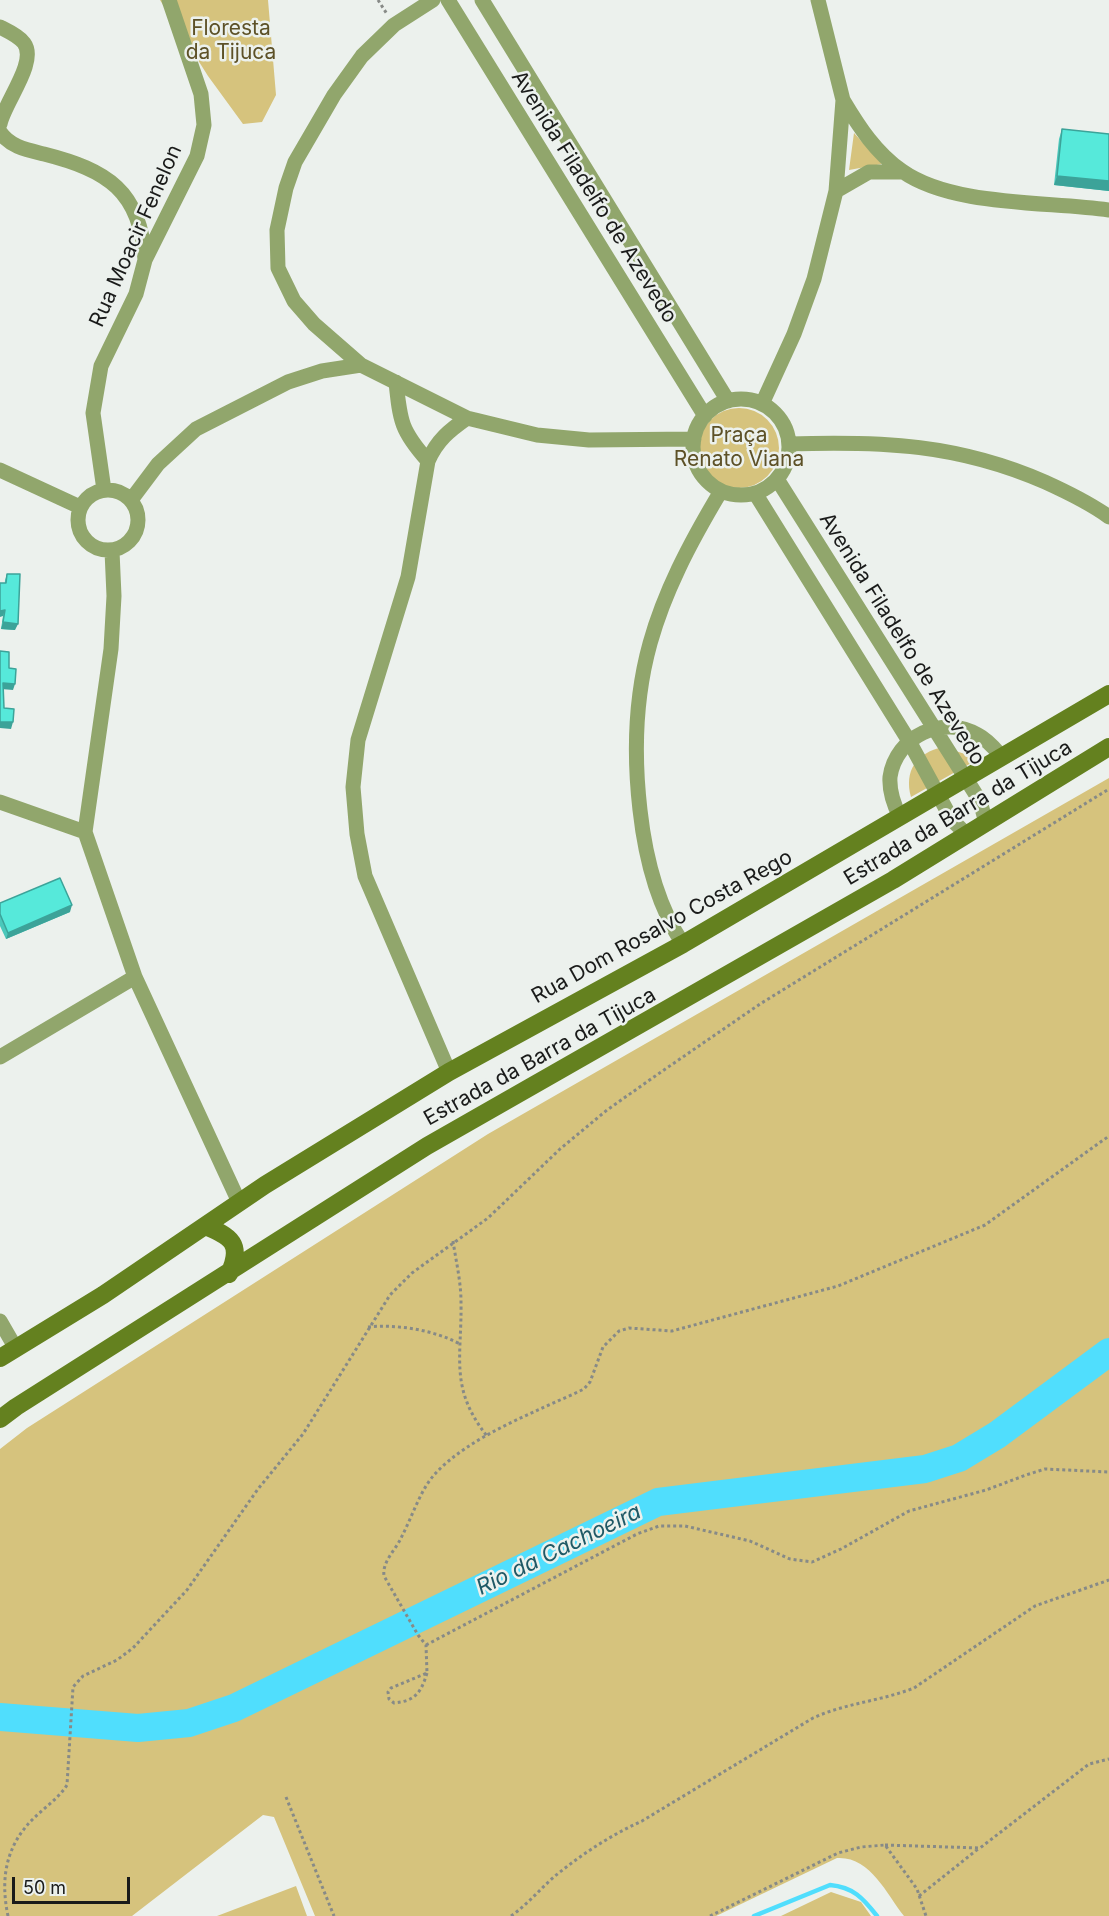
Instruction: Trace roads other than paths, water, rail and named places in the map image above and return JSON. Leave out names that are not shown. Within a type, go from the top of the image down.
[{"type":"main road","name":"Rua Dom Rosalvo Costa Rego","points":[[239,1202],[449,1072],[683,944],[1109,694]]},
{"type":"main road","name":"Estrada da Barra da Tijuca","points":[[0,1419],[428,1146],[715,984],[1109,747]]},
{"type":"main road","points":[[0,1359],[15,1347],[103,1294],[239,1202]]},
{"type":"main road","points":[[205,1226],[222,1232],[233,1243],[235,1258],[229,1274]]},
{"type":"street","name":"Rua Moacir Fenelon","points":[[104,490],[94,423],[96,386],[101,366],[136,294],[145,260],[197,156],[204,125],[201,94],[169,0]]},
{"type":"street","points":[[434,0],[394,25],[362,56],[334,95],[295,162],[286,188],[277,230],[278,268],[294,301],[314,324],[361,365],[467,417],[537,435],[589,440],[694,440]]},
{"type":"street","name":"Avenida Filadelfo de Azevedo","points":[[448,0],[705,416]]},
{"type":"street","name":"Avenida Filadelfo de Azevedo","points":[[482,0],[728,401]]},
{"type":"street","points":[[818,0],[843,100],[862,131],[884,157],[903,172],[952,192],[1006,201],[1109,210]]},
{"type":"street","points":[[0,27],[24,44],[28,53],[23,71],[0,124]]},
{"type":"street","points":[[762,404],[794,334],[814,279],[836,191],[843,100]]},
{"type":"street","points":[[0,132],[13,145],[77,162],[100,173],[122,194],[137,214],[143,235],[145,260]]},
{"type":"street","points":[[836,191],[869,172],[903,172]]},
{"type":"street","points":[[131,501],[158,464],[196,429],[288,382],[322,371],[361,365]]},
{"type":"street","points":[[396,382],[400,421],[411,442],[428,461]]},
{"type":"street","points":[[746,400],[762,404],[781,421],[789,444],[788,459],[777,479],[755,493],[738,495],[721,491],[701,474],[694,457],[694,440],[705,416],[728,401],[746,400]]},
{"type":"street","points":[[449,1072],[365,876],[357,834],[353,787],[358,740],[408,577],[428,461],[434,447],[448,431],[467,417]]},
{"type":"street","points":[[789,444],[859,442],[919,447],[976,457],[1064,491],[1109,517]]},
{"type":"street","points":[[0,470],[80,507]]},
{"type":"street","name":"Avenida Filadelfo de Azevedo","points":[[777,479],[965,778],[982,806],[986,823]]},
{"type":"street","points":[[104,490],[123,494],[131,501],[136,508],[138,527],[129,543],[112,551],[94,548],[81,534],[78,516],[80,507],[86,499],[104,490]]},
{"type":"street","points":[[683,944],[671,926],[643,844],[634,734],[638,693],[660,609],[676,569],[721,491]]},
{"type":"street","points":[[755,493],[909,741],[952,820],[966,834]]},
{"type":"street","points":[[112,551],[114,596],[111,649],[85,832],[135,976],[239,1202]]},
{"type":"street","points":[[900,818],[890,791],[890,778],[900,752],[909,741],[934,728],[964,729],[979,735],[1002,757]]},
{"type":"street","points":[[0,802],[85,832]]},
{"type":"street","points":[[0,1058],[135,976]]},
{"type":"street","points":[[0,1320],[15,1347]]},
{"type":"waterway","name":"Rio da Cachoeira","points":[[0,1717],[138,1728],[189,1723],[234,1708],[658,1502],[925,1469],[959,1458],[997,1435],[1109,1352]]},
{"type":"waterway","points":[[754,1916],[830,1885],[851,1891],[877,1916]]},
{"type":"park label","name":"Floresta da Tijuca","points":[[231,41]]},
{"type":"park label","name":"Praça Renato Viana","points":[[739,448]]}]
